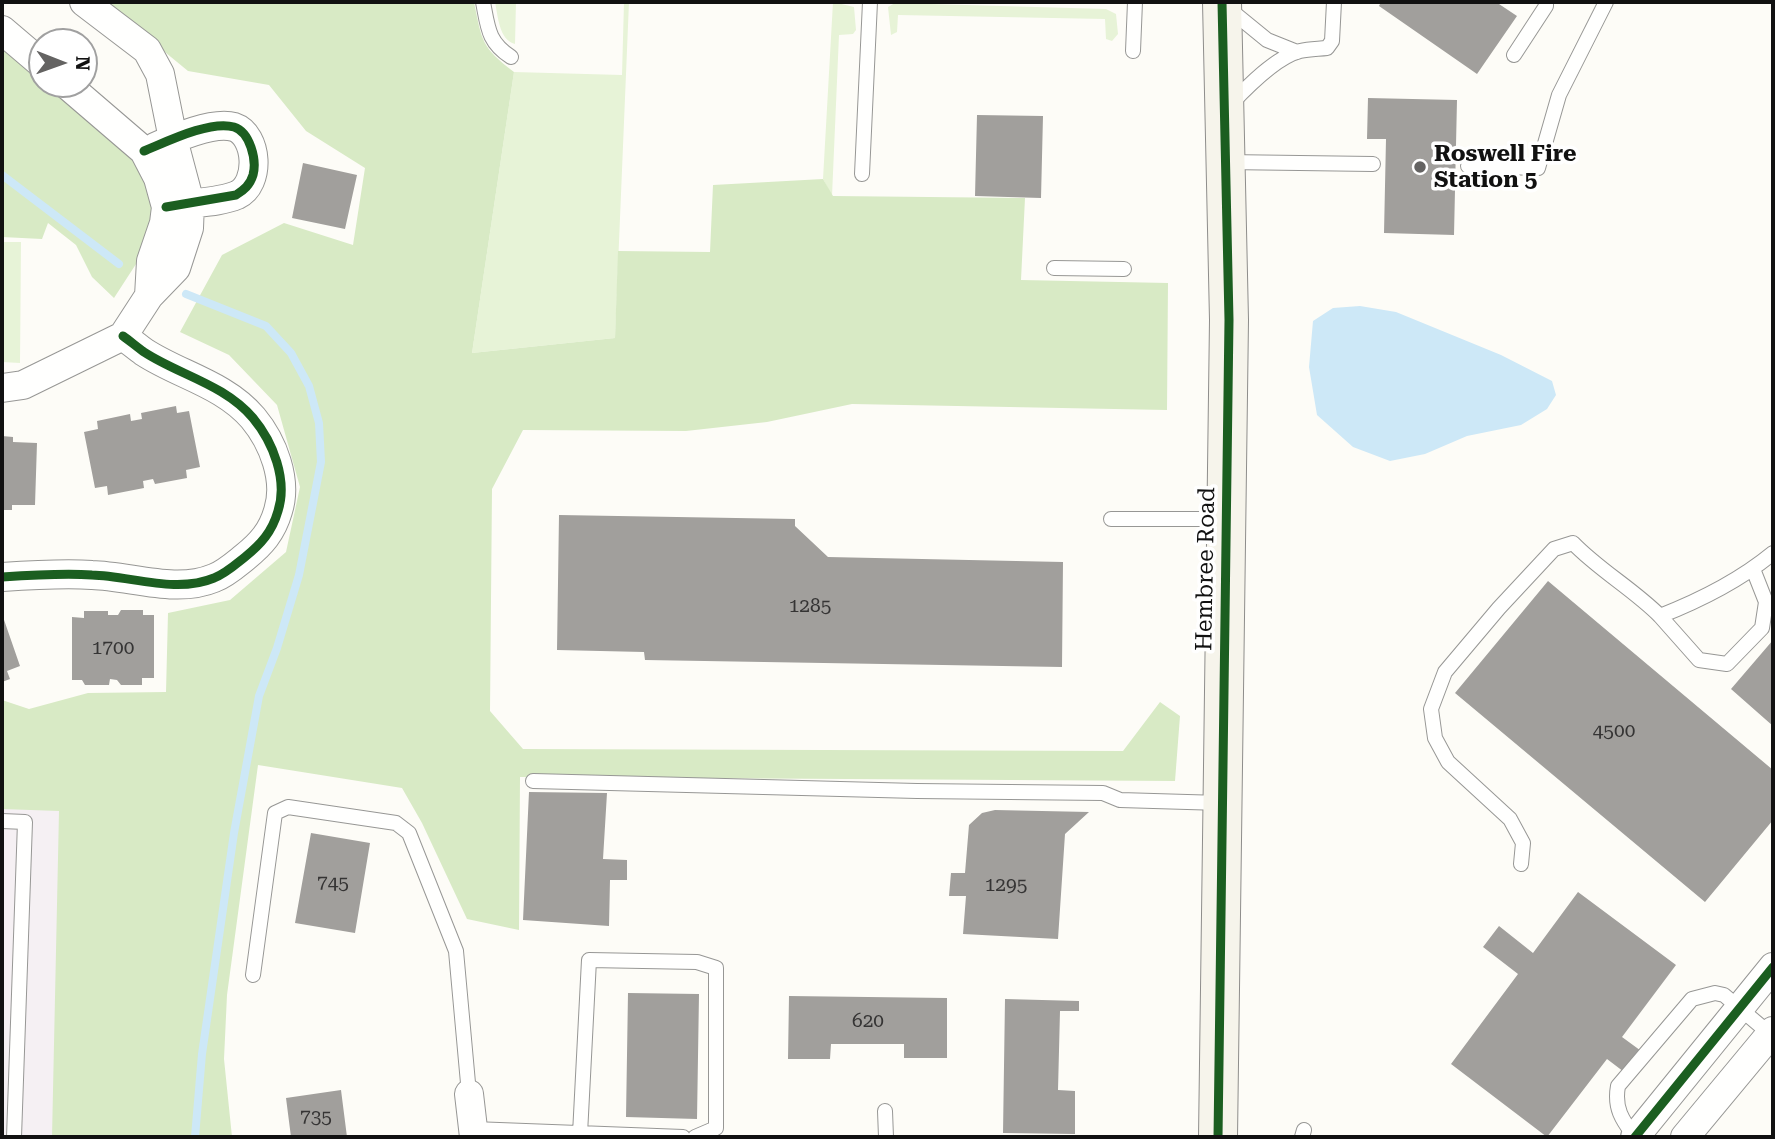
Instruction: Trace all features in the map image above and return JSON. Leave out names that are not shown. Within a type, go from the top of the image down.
[{"type":"street","points":[[2,388],[23,384],[123,335],[149,296],[151,261],[164,223],[178,205],[173,139],[160,74],[146,50],[84,2]]},
{"type":"street","name":"Hembree Road","points":[[1216,2],[1223,113],[1229,320],[1218,1137]]},
{"type":"street","points":[[2,30],[28,52]]},
{"type":"street","points":[[82,98],[144,152],[158,178],[178,205]]},
{"type":"street","points":[[144,152],[173,139],[215,127],[234,127],[244,134],[254,162],[253,175],[246,189],[236,195],[178,205]]},
{"type":"street","points":[[2,577],[94,575],[187,584],[213,579],[233,567],[260,545],[274,526],[283,486],[267,438],[252,416],[224,394],[196,377],[145,353],[123,335]]},
{"type":"street","points":[[1635,1137],[1773,967]]},
{"type":"street","points":[[1685,1137],[1772,1033]]},
{"type":"street","points":[[469,1094],[474,1133]]},
{"type":"lane","points":[[483,2],[489,36],[500,50],[511,57]]},
{"type":"lane","points":[[862,174],[870,2]]},
{"type":"lane","points":[[1133,51],[1135,2]]},
{"type":"lane","points":[[1216,2],[1267,40],[1297,52]]},
{"type":"lane","points":[[1223,113],[1249,85],[1269,69],[1297,52],[1327,48],[1332,41],[1334,2]]},
{"type":"lane","points":[[1514,55],[1546,2]]},
{"type":"lane","points":[[1468,166],[1538,168],[1559,95],[1606,2]]},
{"type":"lane","points":[[1224,162],[1373,164]]},
{"type":"lane","points":[[1054,268],[1124,269]]},
{"type":"lane","points":[[1111,519],[1226,519]]},
{"type":"lane","points":[[1521,864],[1523,843],[1510,819],[1448,762],[1435,738],[1431,709],[1446,671],[1554,549],[1573,543],[1582,553],[1639,595],[1699,660],[1727,664],[1762,628],[1766,602],[1753,569]]},
{"type":"lane","points":[[1660,616],[1700,601],[1753,569],[1773,553]]},
{"type":"lane","points":[[533,781],[1103,793],[1120,800],[1222,803]]},
{"type":"lane","points":[[253,975],[275,813],[288,807],[396,823],[410,833],[456,951],[469,1094]]},
{"type":"lane","points":[[2,821],[25,822],[14,1137]]},
{"type":"lane","points":[[580,1133],[589,960],[698,962],[716,968],[716,1128],[695,1137]]},
{"type":"lane","points":[[1635,1137],[1620,1118],[1617,1096],[1619,1086],[1692,999],[1715,993],[1724,995],[1772,1033]]},
{"type":"lane","points":[[885,1111],[886,1137]]},
{"type":"lane","points":[[474,1133],[683,1137]]},
{"type":"shaded area","points":[[2,759],[215,760],[186,1137],[2,1137]]},
{"type":"green space","points":[[104,2],[474,2],[479,26],[489,49],[514,72],[472,353],[615,338],[618,251],[710,252],[713,185],[823,179],[833,196],[1025,198],[1021,280],[1168,283],[1167,410],[852,404],[767,422],[686,431],[523,430],[492,489],[490,711],[523,749],[1123,751],[1160,702],[1180,716],[1175,781],[520,777],[519,930],[467,919],[422,823],[402,788],[258,765],[227,995],[224,1059],[232,1137],[52,1137],[59,811],[2,809],[2,700],[29,709],[88,693],[166,692],[168,613],[230,600],[286,552],[300,487],[277,405],[229,355],[180,332],[222,255],[284,223],[353,245],[365,168],[306,131],[269,85],[188,71]]},
{"type":"green space","points":[[495,2],[516,2],[515,44],[502,33]]},
{"type":"green space","points":[[624,2],[629,2],[615,338],[472,353],[514,72],[622,75]]},
{"type":"green space","points":[[833,2],[854,7],[856,30],[853,34],[839,35],[832,196],[823,179]]},
{"type":"green space","points":[[895,3],[1106,9],[1116,14],[1118,34],[1112,41],[1106,39],[1105,19],[898,15],[897,32],[891,35],[888,7]]},
{"type":"green space","points":[[2,39],[28,61],[28,98],[71,98],[125,145],[154,186],[149,244],[114,298],[92,277],[76,245],[48,223],[42,239],[2,237]]},
{"type":"green space","points":[[2,242],[21,242],[20,363],[2,362]]},
{"type":"water","points":[[1360,306],[1396,312],[1501,355],[1552,381],[1556,395],[1547,409],[1521,425],[1467,436],[1425,454],[1390,461],[1353,447],[1317,415],[1309,367],[1313,321],[1333,308]]},
{"type":"building","points":[[1381,2],[1496,2],[1517,16],[1477,74],[1379,6]]},
{"type":"building","name":"Roswell Fire Station 5","points":[[1368,98],[1457,100],[1454,235],[1384,233],[1386,139],[1367,139]]},
{"type":"building","points":[[977,115],[1043,116],[1041,198],[975,196]]},
{"type":"building","points":[[303,163],[357,175],[345,229],[292,218]]},
{"type":"building","points":[[176,406],[177,413],[189,411],[200,467],[186,470],[187,478],[155,484],[153,479],[143,481],[144,488],[108,495],[107,486],[95,488],[84,432],[98,429],[97,421],[130,414],[131,421],[142,419],[141,413]]},
{"type":"building","points":[[2,436],[13,437],[13,442],[37,443],[35,505],[12,505],[12,510],[2,510]]},
{"type":"building","points":[[559,515],[795,519],[795,526],[828,557],[1063,562],[1062,667],[645,660],[644,652],[557,650]]},
{"type":"building","points":[[1548,581],[1773,770],[1773,820],[1705,902],[1455,693]]},
{"type":"building","points":[[121,610],[143,610],[143,615],[154,615],[154,678],[142,678],[142,685],[121,685],[117,680],[110,679],[109,685],[85,685],[82,680],[72,680],[72,617],[84,618],[84,611],[108,611],[108,615],[118,615]]},
{"type":"building","points":[[2,614],[20,666],[7,671],[10,679],[2,682]]},
{"type":"building","points":[[1773,640],[1773,726],[1731,689]]},
{"type":"building","points":[[529,792],[607,793],[603,859],[627,860],[627,880],[610,880],[609,926],[523,920]]},
{"type":"building","points":[[995,810],[1089,812],[1065,834],[1058,939],[963,934],[966,896],[949,896],[951,873],[965,873],[969,825],[982,813]]},
{"type":"building","points":[[311,833],[370,843],[355,933],[295,923]]},
{"type":"building","points":[[1578,892],[1676,965],[1622,1037],[1648,1056],[1632,1078],[1607,1059],[1547,1137],[1451,1064],[1518,974],[1483,947],[1499,926],[1533,953]]},
{"type":"building","points":[[628,993],[699,994],[697,1119],[626,1117]]},
{"type":"building","points":[[789,996],[947,998],[947,1058],[904,1058],[904,1044],[831,1044],[830,1059],[788,1059]]},
{"type":"building","points":[[1005,999],[1079,1001],[1079,1011],[1060,1011],[1058,1090],[1075,1091],[1075,1134],[1003,1133]]},
{"type":"building","points":[[341,1090],[347,1137],[291,1137],[286,1098]]},
{"type":"waterway","points":[[2,175],[119,264]]},
{"type":"waterway","points":[[186,294],[266,326],[291,353],[309,386],[319,423],[321,462],[299,575],[259,696],[234,833],[202,1054],[195,1137]]},
{"type":"cycle path","points":[[1218,1137],[1229,320],[1222,2]]},
{"type":"cycle path","points":[[144,151],[188,133],[224,126],[240,130],[251,147],[253,175],[239,193],[166,207]]},
{"type":"cycle path","points":[[2,577],[81,574],[153,583],[199,583],[234,566],[261,542],[273,525],[281,499],[280,474],[267,438],[253,418],[215,388],[158,360],[123,336]]},
{"type":"cycle path","points":[[1635,1137],[1773,967]]},
{"type":"place","name":"Roswell Fire Station 5","points":[[1420,167]]}]
